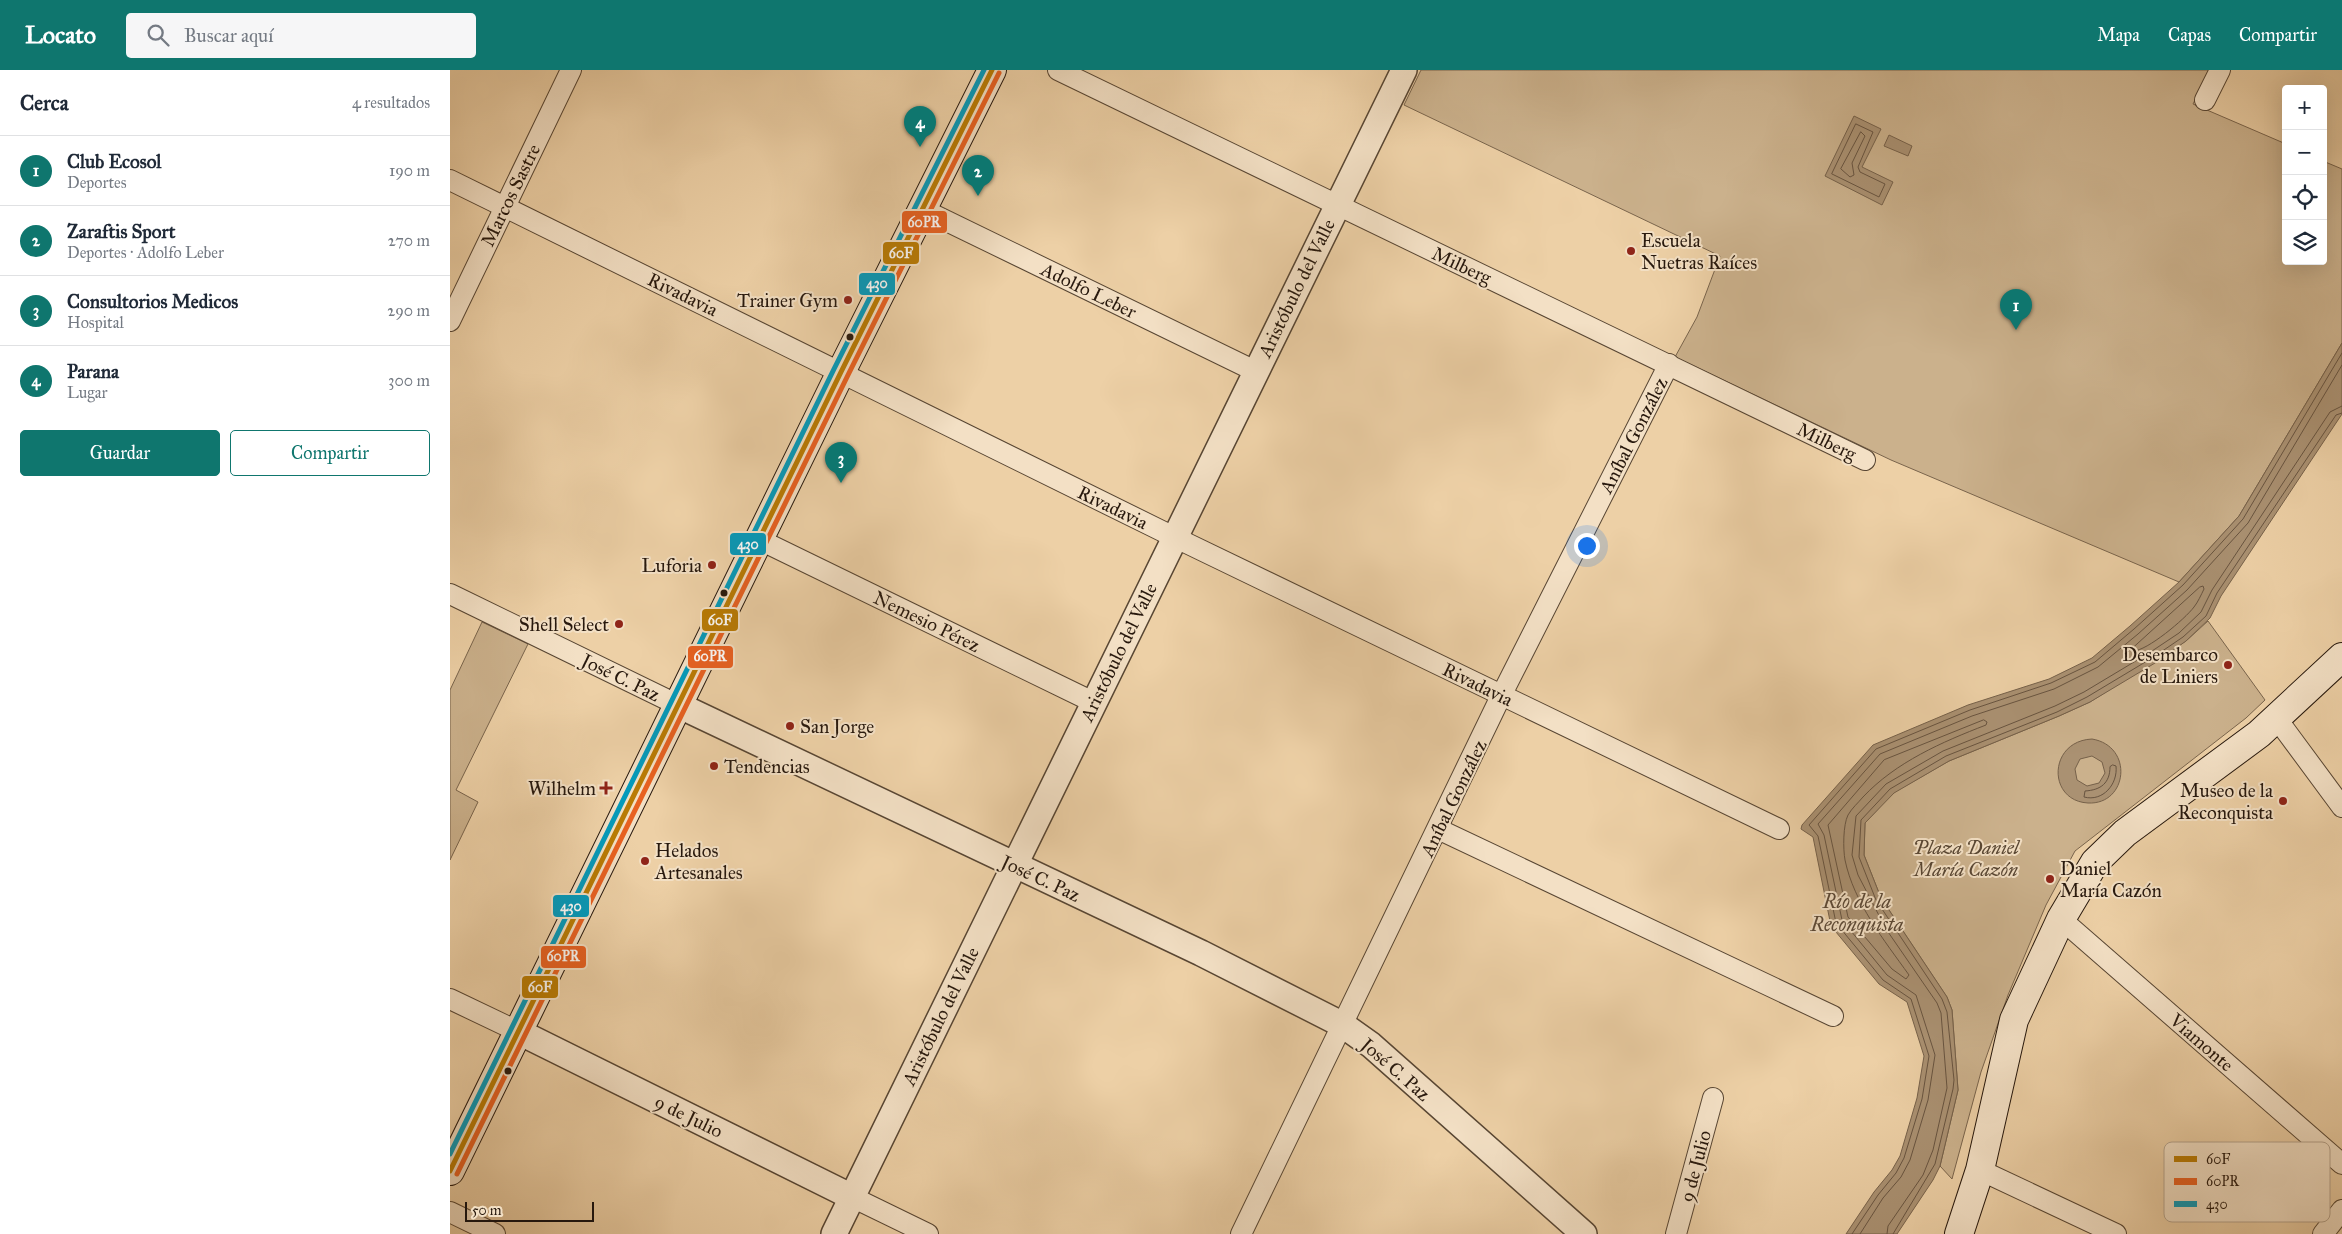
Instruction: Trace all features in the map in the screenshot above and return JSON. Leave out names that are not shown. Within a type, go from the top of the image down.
[{"type":"main road","points":[[450,1171],[841,372],[992,70]]},
{"type":"main road","points":[[1960,1234],[1980,1170],[2014,1020],[2061,919],[2095,862],[2107,848],[2277,719],[2342,657]]},
{"type":"street","name":"Marcos Sastre","points":[[450,320],[571,70]]},
{"type":"street","name":"Milberg","points":[[1058,70],[1865,460]]},
{"type":"street","name":"Aristóbulo del Valle","points":[[834,1234],[1404,70]]},
{"type":"street","points":[[2204,100],[2220,70]]},
{"type":"street","name":"Rivadavia","points":[[450,180],[1174,537],[1779,829]]},
{"type":"street","name":"Adolfo Leber","points":[[922,209],[1255,371]]},
{"type":"street","name":"Aníbal González","points":[[1240,1234],[1501,696],[1669,364]]},
{"type":"street","name":"Nemesio Pérez","points":[[760,540],[1093,702]]},
{"type":"street","name":"José C. Paz","points":[[450,594],[1014,866],[1201,953],[1343,1025],[1371,1045],[1584,1234]]},
{"type":"street","points":[[2277,719],[2327,784],[2342,807]]},
{"type":"street","points":[[1438,829],[1834,1016]]},
{"type":"street","name":"Viamonte","points":[[2061,919],[2317,1142]]},
{"type":"street","name":"9 de Julio","points":[[450,1000],[517,1031],[928,1234]]},
{"type":"street","name":"9 de Julio","points":[[1676,1234],[1713,1098]]},
{"type":"street","name":"Viamonte","points":[[2330,1154],[2342,1164]]},
{"type":"street","points":[[1980,1170],[2116,1234]]},
{"type":"street","points":[[2323,1234],[2342,1210]]},
{"type":"street","points":[[450,1212],[495,1234]]},
{"type":"green space","points":[[1421,70],[2210,70],[2193,104],[2282,142],[2282,265],[2327,265],[2327,163],[2342,169],[2342,343],[2239,516],[2179,582],[1891,460],[1675,357],[1697,317],[1720,256],[1404,105]]},
{"type":"green space","name":"Plaza Daniel María Cazón","points":[[2208,621],[2265,700],[2246,718],[2075,851],[2046,905],[2008,995],[1981,1072],[1952,1179],[1940,1166],[1958,1090],[1952,1010],[1947,997],[1881,898],[1864,855],[1865,823],[1893,793],[1949,761],[2090,702],[2186,641]]},
{"type":"green space","points":[[482,622],[528,644],[456,790],[478,802],[450,860],[450,690]]},
{"type":"water","points":[[1854,116],[1881,129],[1862,167],[1893,182],[1882,205],[1825,176]]},
{"type":"water","points":[[1889,135],[1912,146],[1908,156],[1884,146]]},
{"type":"water","name":"Río de la Reconquista","points":[[2342,343],[2342,414],[2221,596],[2210,618],[2186,641],[2155,663],[2090,702],[1949,761],[1894,793],[1865,823],[1864,855],[1881,898],[1947,997],[1952,1010],[1958,1090],[1940,1166],[1933,1180],[1897,1234],[1846,1234],[1900,1156],[1917,1098],[1924,1056],[1907,1002],[1879,984],[1831,926],[1813,837],[1801,829],[1802,825],[1873,745],[1968,705],[2049,679],[2092,658],[2130,626],[2179,582],[2239,516]]},
{"type":"water","points":[[2092,739],[2106,744],[2115,752],[2120,763],[2121,774],[2118,785],[2111,795],[2101,801],[2088,803],[2075,800],[2065,792],[2060,782],[2058,771],[2061,760],[2067,750],[2078,742]],"holes":[[[2092,756],[2102,762],[2105,773],[2099,783],[2087,786],[2077,780],[2075,769],[2080,759]]]},
{"type":"transit line","name":"430","points":[[450,1154],[834,369],[984,70]]},
{"type":"transit line","name":"60F","points":[[450,1171],[841,372],[992,70]]},
{"type":"transit line","name":"60PR","points":[[457,1174],[848,375],[999,73]]},
{"type":"place","name":"Parana","points":[[920,147]]},
{"type":"place","name":"Zaraftis Sport","points":[[978,196]]},
{"type":"place","name":"Escuela Nuetras Raíces","points":[[1631,251]]},
{"type":"place","name":"Trainer Gym","points":[[848,300]]},
{"type":"place","name":"Club Ecosol","points":[[2016,330]]},
{"type":"place","name":"Consultorios Medicos","points":[[841,483]]},
{"type":"place","name":"Luforia","points":[[712,565]]},
{"type":"place","name":"Shell Select","points":[[619,624]]},
{"type":"place","name":"Desembarco de Liniers","points":[[2228,665]]},
{"type":"place","name":"San Jorge","points":[[790,726]]},
{"type":"place","name":"Tendencias","points":[[714,766]]},
{"type":"place","name":"Wilhelm","points":[[606,788]]},
{"type":"place","name":"Museo de la Reconquista","points":[[2283,801]]},
{"type":"place","name":"Helados Artesanales","points":[[645,861]]},
{"type":"place","name":"Daniel María Cazón","points":[[2050,879]]}]
